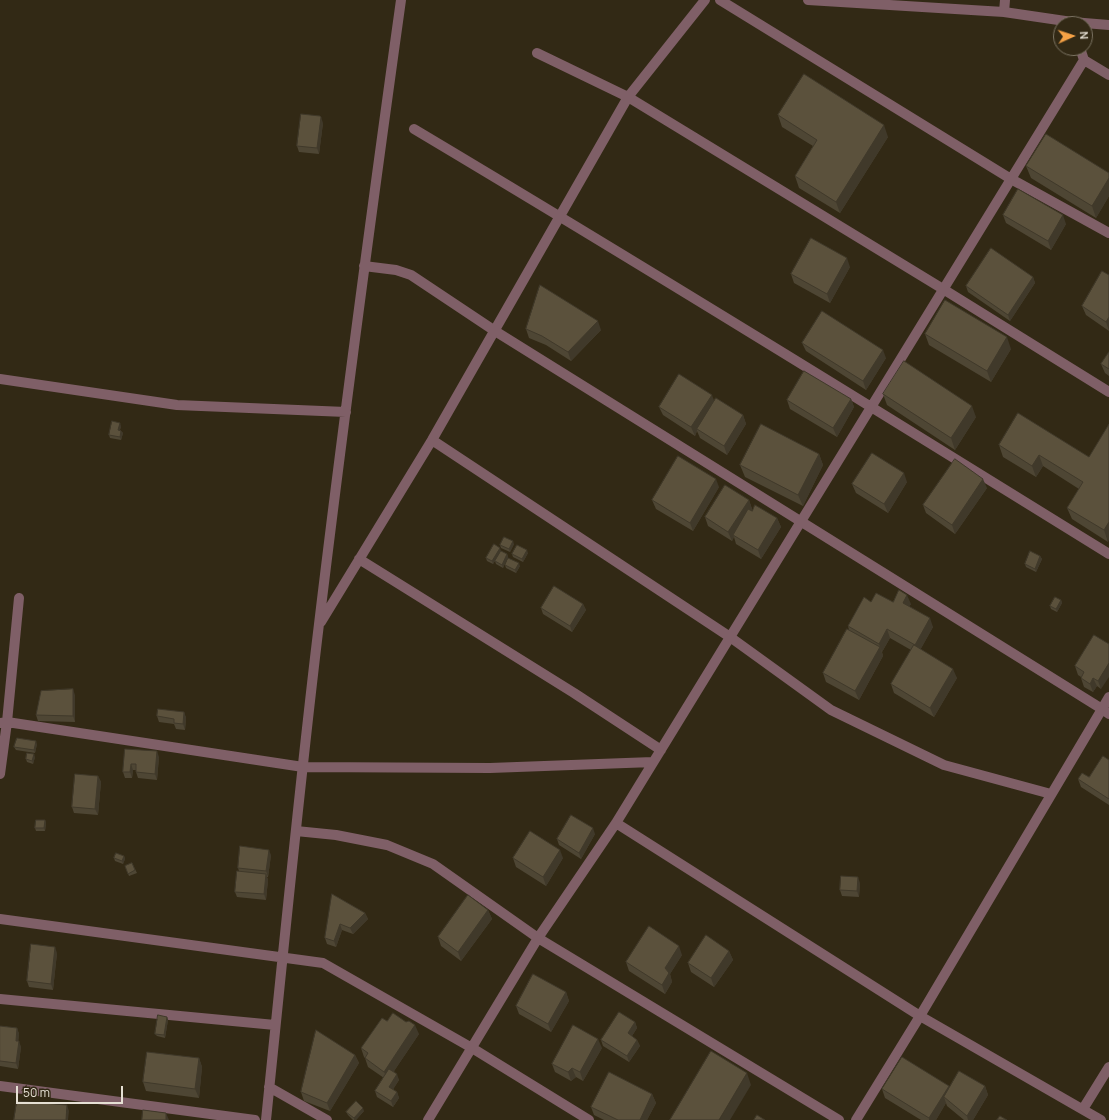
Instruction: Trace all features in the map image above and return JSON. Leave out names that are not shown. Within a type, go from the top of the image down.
[{"type":"street","points":[[266,1120],[282,956],[319,625],[364,266],[401,0]]},
{"type":"street","points":[[319,625],[432,440],[628,97],[705,0]]},
{"type":"street","points":[[720,0],[1011,179],[1109,233]]},
{"type":"street","points":[[808,0],[1004,12],[1053,20]]},
{"type":"street","points":[[1004,12],[1006,0]]},
{"type":"street","points":[[1093,24],[1109,25]]},
{"type":"street","points":[[537,53],[628,97],[1109,392]]},
{"type":"street","points":[[1083,56],[1084,60],[1109,75]]},
{"type":"street","points":[[428,1120],[538,938],[616,823],[1084,60]]},
{"type":"street","points":[[414,129],[560,216],[1109,554]]},
{"type":"street","points":[[364,266],[396,270],[411,275],[495,331],[1105,712]]},
{"type":"street","points":[[0,379],[177,405],[346,412]]},
{"type":"street","points":[[432,440],[730,637],[831,710],[944,765],[1051,794]]},
{"type":"street","points":[[359,559],[574,693],[661,750]]},
{"type":"street","points":[[0,774],[4,722],[20,598]]},
{"type":"street","points":[[856,1120],[920,1016],[1051,794],[1105,712],[1109,697]]},
{"type":"street","points":[[4,722],[303,766],[490,768],[653,762]]},
{"type":"street","points":[[616,823],[920,1016],[1101,1120]]},
{"type":"street","points":[[296,831],[336,835],[387,845],[433,864],[538,938],[839,1120]]},
{"type":"street","points":[[0,919],[282,956],[323,963],[472,1048],[589,1120]]},
{"type":"street","points":[[0,999],[276,1025]]},
{"type":"street","points":[[1083,1109],[1109,1067]]},
{"type":"street","points":[[0,1086],[256,1120]]},
{"type":"street","points":[[269,1087],[327,1120]]},
{"type":"building","points":[[804,74],[884,125],[836,202],[795,176],[817,140],[778,115]]},
{"type":"building","points":[[301,114],[321,117],[317,148],[297,146]]},
{"type":"building","points":[[1046,134],[1109,173],[1109,178],[1092,206],[1026,166]]},
{"type":"building","points":[[1018,189],[1063,215],[1048,241],[1003,215]]},
{"type":"building","points":[[811,238],[847,258],[827,294],[791,274]]},
{"type":"building","points":[[991,248],[1033,277],[1008,315],[966,286]]},
{"type":"building","points":[[1102,271],[1109,275],[1109,317],[1106,322],[1082,306]]},
{"type":"building","points":[[540,285],[598,321],[568,352],[542,336],[526,329]]},
{"type":"building","points":[[945,300],[1007,337],[987,371],[925,334]]},
{"type":"building","points":[[822,311],[883,350],[863,381],[802,343]]},
{"type":"building","points":[[1109,352],[1109,369],[1101,364]]},
{"type":"building","points":[[904,361],[972,406],[951,438],[883,394]]},
{"type":"building","points":[[804,371],[851,399],[833,428],[787,400]]},
{"type":"building","points":[[679,374],[712,395],[691,427],[659,407]]},
{"type":"building","points":[[716,398],[743,415],[724,446],[697,429]]},
{"type":"building","points":[[1018,413],[1089,457],[1109,424],[1109,522],[1104,530],[1067,508],[1083,482],[1039,455],[1032,466],[999,445]]},
{"type":"building","points":[[112,421],[120,423],[118,430],[121,431],[120,437],[109,435]]},
{"type":"building","points":[[761,424],[819,454],[798,495],[740,465]]},
{"type":"building","points":[[872,453],[904,473],[884,504],[852,484]]},
{"type":"building","points":[[678,456],[716,479],[690,523],[652,500]]},
{"type":"building","points":[[955,459],[983,479],[952,525],[923,505]]},
{"type":"building","points":[[725,485],[749,500],[728,532],[705,517]]},
{"type":"building","points":[[755,505],[777,518],[758,550],[733,535],[748,509],[752,511]]},
{"type":"building","points":[[504,537],[513,541],[509,549],[500,545]]},
{"type":"building","points":[[494,544],[500,548],[492,561],[486,558]]},
{"type":"building","points":[[517,545],[527,550],[522,559],[512,554]]},
{"type":"building","points":[[501,551],[507,554],[502,565],[495,561]]},
{"type":"building","points":[[1030,551],[1040,556],[1035,569],[1025,564]]},
{"type":"building","points":[[508,558],[519,563],[515,570],[505,565]]},
{"type":"building","points":[[554,586],[583,604],[570,626],[541,608]]},
{"type":"building","points":[[899,590],[907,595],[903,603],[930,618],[915,645],[887,629],[879,644],[848,626],[864,597],[871,602],[876,593],[893,602]]},
{"type":"building","points":[[1055,597],[1061,600],[1056,609],[1050,606]]},
{"type":"building","points":[[847,629],[880,647],[855,691],[823,673]]},
{"type":"building","points":[[1094,635],[1109,644],[1109,663],[1098,681],[1093,678],[1090,684],[1081,678],[1084,672],[1075,666]]},
{"type":"building","points":[[914,645],[953,669],[930,708],[891,684]]},
{"type":"building","points":[[73,689],[73,716],[36,715],[41,691]]},
{"type":"building","points":[[158,709],[184,712],[183,724],[174,723],[174,719],[157,716]]},
{"type":"building","points":[[17,738],[36,741],[34,750],[14,747]]},
{"type":"building","points":[[125,749],[157,751],[155,774],[136,772],[136,764],[131,764],[130,772],[123,772]]},
{"type":"building","points":[[27,753],[34,754],[32,761],[26,759]]},
{"type":"building","points":[[1103,756],[1109,760],[1109,799],[1078,779],[1082,773],[1089,777]]},
{"type":"building","points":[[75,774],[98,776],[95,809],[72,807]]},
{"type":"building","points":[[571,815],[593,828],[579,853],[557,839]]},
{"type":"building","points":[[36,820],[45,820],[44,828],[35,828]]},
{"type":"building","points":[[530,831],[560,850],[543,877],[513,858]]},
{"type":"building","points":[[240,846],[269,850],[266,871],[238,868]]},
{"type":"building","points":[[116,853],[124,856],[122,861],[114,858]]},
{"type":"building","points":[[132,863],[135,870],[128,874],[125,866]]},
{"type":"building","points":[[237,871],[266,874],[264,894],[235,892]]},
{"type":"building","points":[[841,876],[858,877],[857,891],[840,890]]},
{"type":"building","points":[[332,894],[365,913],[350,928],[340,924],[334,941],[325,938]]},
{"type":"building","points":[[468,895],[488,910],[458,952],[438,937]]},
{"type":"building","points":[[649,926],[679,946],[665,968],[669,973],[662,985],[626,962]]},
{"type":"building","points":[[706,935],[729,951],[711,978],[688,963]]},
{"type":"building","points":[[31,944],[55,947],[51,984],[27,981]]},
{"type":"building","points":[[533,974],[566,992],[548,1024],[516,1006]]},
{"type":"building","points":[[619,1012],[635,1022],[628,1033],[637,1040],[627,1056],[601,1040]]},
{"type":"building","points":[[393,1013],[406,1022],[409,1021],[415,1025],[384,1072],[365,1058],[368,1053],[361,1048],[382,1018],[387,1021]]},
{"type":"building","points":[[158,1015],[167,1017],[164,1035],[155,1034]]},
{"type":"building","points":[[573,1025],[598,1039],[580,1072],[572,1068],[568,1072],[552,1064]]},
{"type":"building","points":[[0,1026],[17,1028],[16,1041],[19,1041],[16,1063],[0,1061]]},
{"type":"building","points":[[316,1030],[355,1055],[327,1103],[301,1092]]},
{"type":"building","points":[[711,1051],[747,1073],[719,1120],[670,1120]]},
{"type":"building","points":[[147,1052],[199,1058],[195,1089],[143,1082]]},
{"type":"building","points":[[902,1057],[949,1086],[929,1118],[882,1089]]},
{"type":"building","points":[[389,1069],[397,1074],[389,1087],[397,1092],[391,1101],[375,1091]]},
{"type":"building","points":[[959,1071],[985,1086],[967,1116],[944,1097]]},
{"type":"building","points":[[609,1072],[652,1094],[640,1120],[618,1120],[591,1107]]},
{"type":"building","points":[[17,1101],[67,1105],[66,1120],[14,1120]]},
{"type":"building","points":[[356,1101],[363,1108],[354,1118],[346,1112]]},
{"type":"building","points":[[143,1110],[166,1113],[166,1120],[142,1120]]},
{"type":"building","points":[[757,1115],[765,1120],[754,1120]]},
{"type":"building","points":[[1000,1116],[1007,1120],[997,1120]]}]
